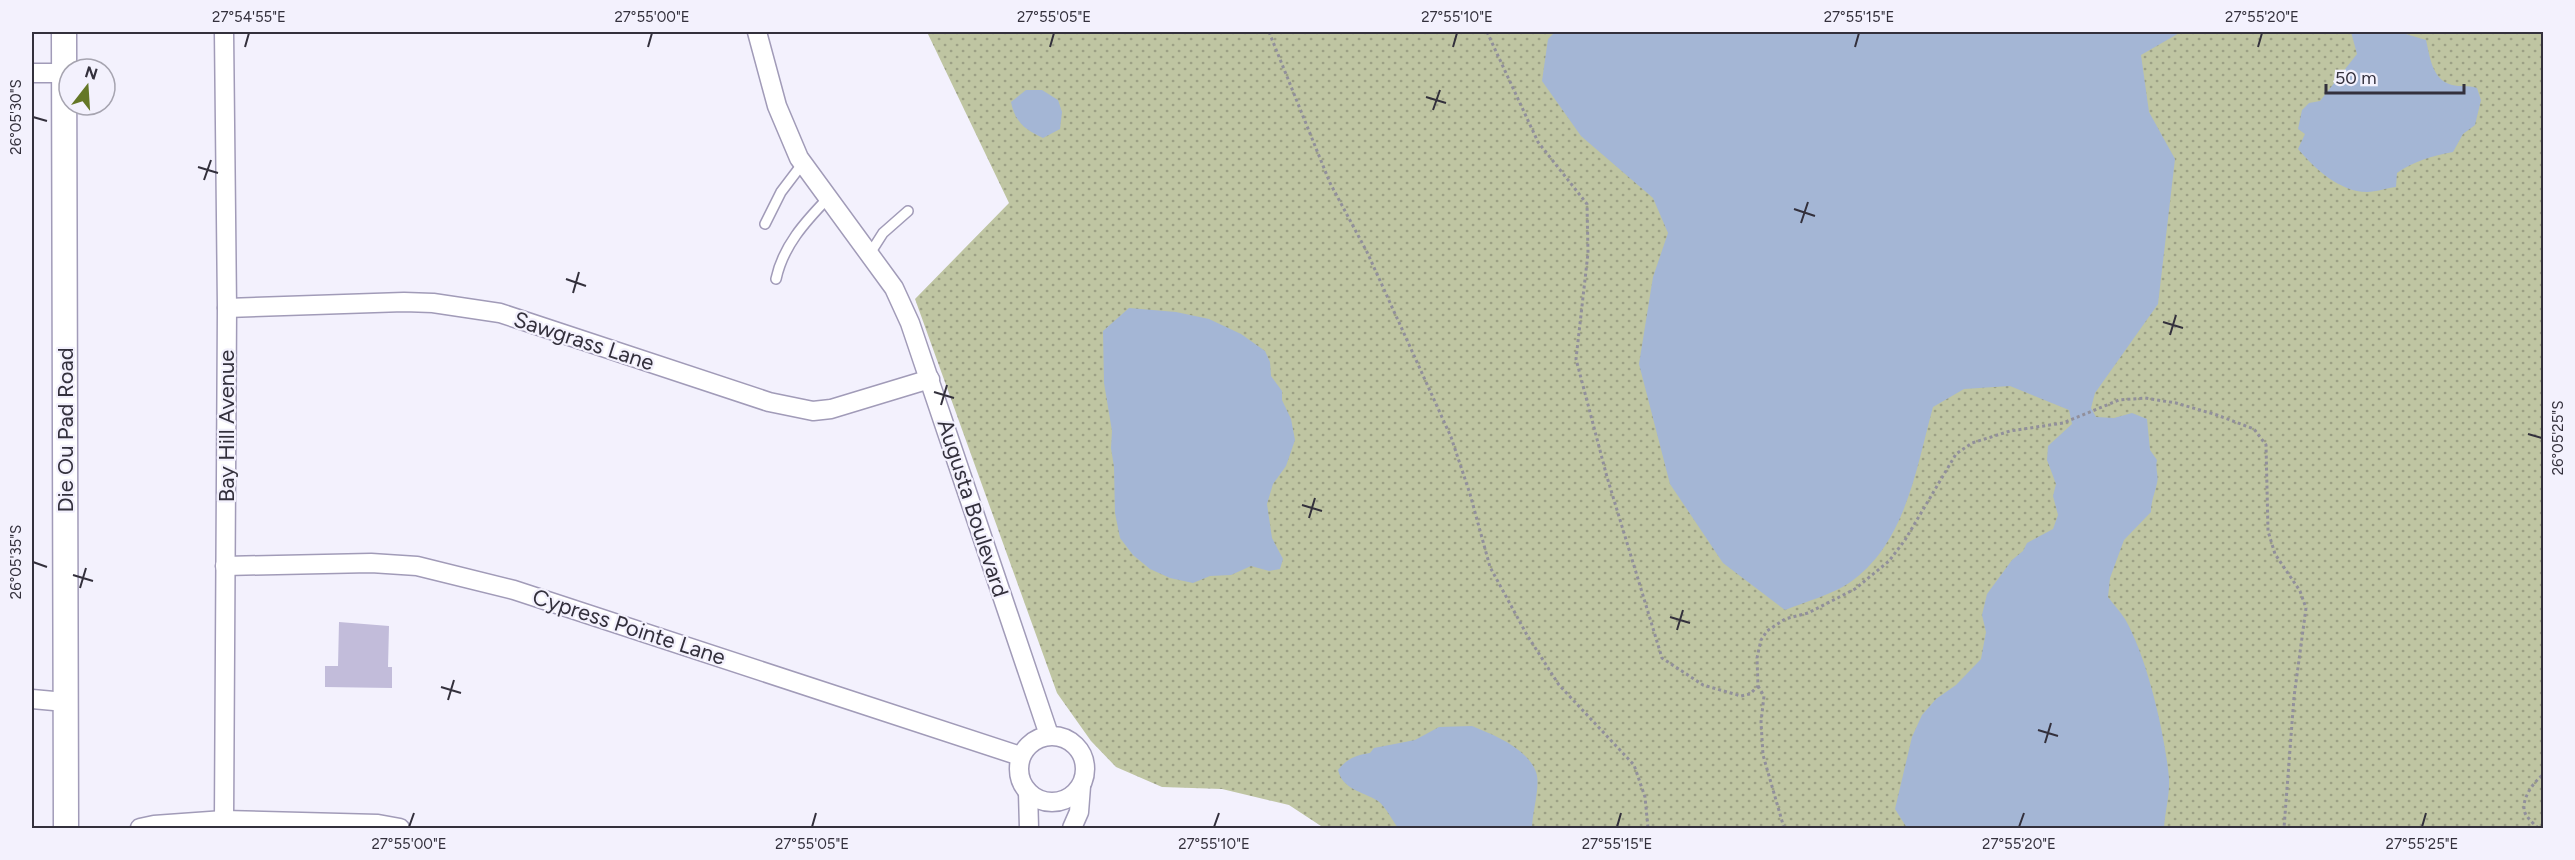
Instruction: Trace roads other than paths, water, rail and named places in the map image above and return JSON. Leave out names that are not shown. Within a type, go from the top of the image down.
[{"type":"street","name":"Die Ou Pad Road","points":[[64,32],[64,57]]},
{"type":"street","name":"Bay Hill Avenue","points":[[224,32],[227,308],[224,820]]},
{"type":"street","name":"Augusta Boulevard","points":[[757,32],[777,106],[803,163],[894,288],[910,323],[1049,735]]},
{"type":"street","points":[[32,73],[57,73]]},
{"type":"street","name":"Die Ou Pad Road","points":[[64,117],[66,828]]},
{"type":"street","name":"Sawgrass Lane","points":[[227,308],[404,302],[433,303],[500,313],[769,402],[813,411],[831,409],[930,379]]},
{"type":"street","name":"Cypress Pointe Lane","points":[[225,566],[371,562],[406,564],[428,569],[514,590],[1020,756]]},
{"type":"street","points":[[32,699],[65,702]]},
{"type":"street","points":[[1029,828],[1028,792],[1019,775],[1020,756],[1032,742],[1049,735],[1069,740],[1083,756],[1085,777],[1081,786],[1079,812],[1072,828]]},
{"type":"street","points":[[1028,792],[1038,799],[1049,802],[1062,801],[1081,786]]},
{"type":"street","points":[[140,828],[224,820],[378,824],[400,828]]},
{"type":"lane","points":[[765,224],[781,192],[803,163]]},
{"type":"lane","points":[[776,279],[779,265],[795,236],[828,198]]},
{"type":"lane","points":[[869,255],[882,233],[908,211]]},
{"type":"water","points":[[1555,32],[2181,32],[2141,55],[2149,112],[2175,159],[2158,304],[2095,393],[2091,408],[2096,417],[2114,418],[2132,413],[2147,419],[2150,450],[2157,460],[2157,480],[2151,512],[2124,540],[2110,578],[2108,597],[2125,619],[2133,635],[2148,674],[2159,718],[2169,778],[2164,828],[1907,828],[1895,809],[1912,737],[1922,715],[1936,699],[1956,685],[1981,659],[1986,632],[1982,615],[1987,594],[2027,543],[2053,529],[2058,515],[2053,496],[2056,484],[2047,460],[2048,446],[2072,424],[2069,410],[2010,386],[1964,389],[1933,407],[1906,503],[1884,548],[1868,567],[1849,583],[1785,610],[1723,563],[1670,484],[1639,364],[1653,277],[1668,233],[1653,198],[1581,136],[1542,81],[1548,39]]},
{"type":"water","points":[[2351,32],[2399,32],[2426,40],[2433,67],[2440,78],[2452,85],[2477,88],[2481,100],[2475,125],[2463,134],[2453,152],[2438,155],[2403,169],[2397,173],[2396,187],[2367,192],[2347,188],[2328,178],[2298,149],[2305,134],[2298,129],[2302,110],[2309,103],[2320,101],[2357,54]]},
{"type":"water","points":[[1026,90],[1042,90],[1058,100],[1062,112],[1060,129],[1043,138],[1031,132],[1018,120],[1011,102]]},
{"type":"water","points":[[1129,308],[1176,312],[1209,319],[1241,334],[1265,351],[1270,362],[1271,376],[1282,391],[1282,400],[1291,419],[1295,440],[1286,466],[1273,484],[1267,504],[1272,538],[1283,559],[1280,569],[1269,571],[1251,566],[1231,575],[1210,576],[1193,583],[1170,578],[1150,569],[1133,555],[1120,538],[1115,513],[1112,431],[1104,383],[1103,331]]},
{"type":"water","points":[[1472,726],[1509,743],[1532,764],[1536,772],[1537,784],[1532,828],[1398,828],[1378,801],[1349,786],[1340,777],[1338,770],[1348,760],[1370,753],[1374,748],[1415,740],[1439,727]]}]
